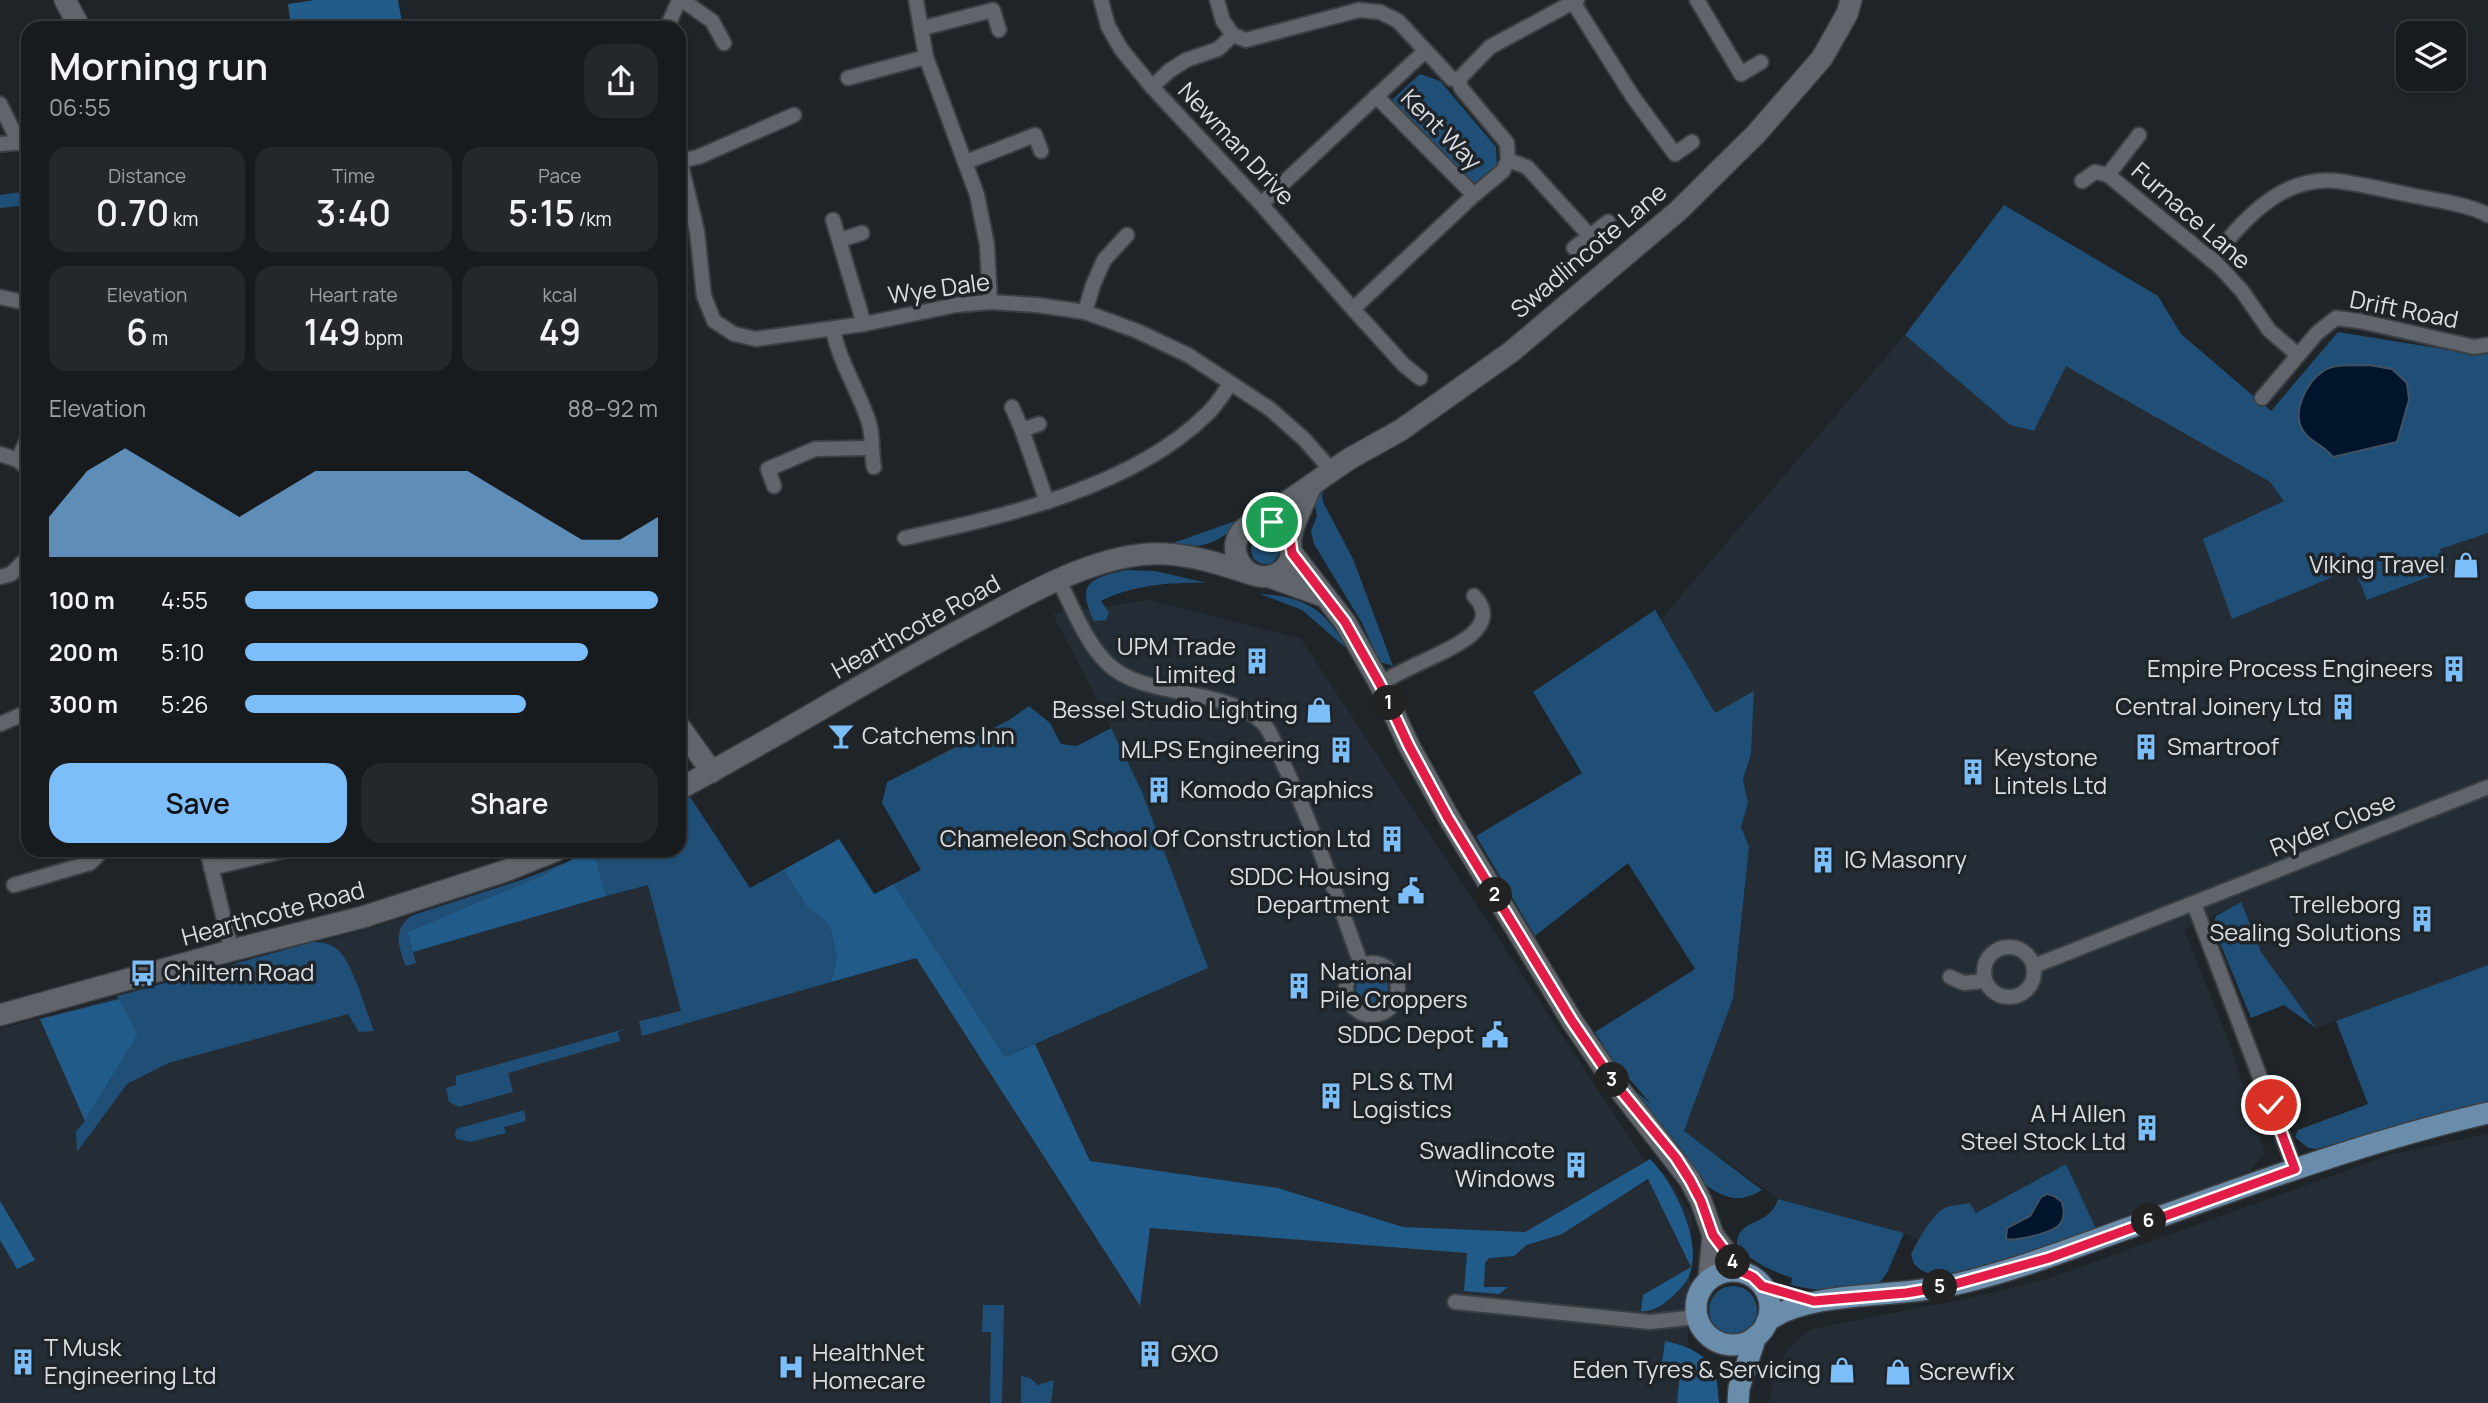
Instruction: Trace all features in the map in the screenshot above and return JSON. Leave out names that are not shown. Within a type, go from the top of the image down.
[{"type":"main road","points":[[1719,1342],[1740,1344],[1783,1310],[1814,1301],[1906,1293],[1974,1279],[2049,1258],[2295,1169],[2383,1141],[2488,1113]]},
{"type":"main road","points":[[1740,1271],[1753,1277],[1762,1286],[1770,1305],[1739,1396],[1728,1357],[1719,1342],[1708,1335],[1697,1317],[1696,1300],[1701,1288],[1720,1272],[1740,1271]]},
{"type":"main road","points":[[1762,1286],[1814,1301]]},
{"type":"street","points":[[65,0],[76,21]]},
{"type":"street","points":[[670,21],[680,0],[712,20],[723,43]]},
{"type":"street","points":[[916,0],[923,27],[926,57],[976,195],[987,245],[990,302]]},
{"type":"street","name":"Newman Drive","points":[[1101,0],[1108,26],[1121,49],[1152,87],[1261,204],[1404,365],[1420,378]]},
{"type":"street","points":[[1217,0],[1223,21],[1233,35],[1245,40],[1359,10],[1380,12],[1398,21],[1452,79],[1459,79],[1490,47],[1570,2],[1633,97],[1675,154],[1692,142]]},
{"type":"street","points":[[1697,0],[1741,74],[1761,62]]},
{"type":"street","name":"Swadlincote Lane","points":[[1259,521],[1332,471],[1401,430],[1511,352],[1678,211],[1756,134],[1822,58],[1847,14],[1851,0]]},
{"type":"street","points":[[923,27],[993,10],[999,30]]},
{"type":"street","points":[[1152,87],[1186,60],[1219,50],[1233,35]]},
{"type":"street","name":"Kent Way","points":[[1261,204],[1425,51]]},
{"type":"street","points":[[848,78],[926,57]]},
{"type":"street","points":[[1353,309],[1503,171],[1508,160],[1507,144],[1461,88],[1459,79]]},
{"type":"street","name":"Kent Way","points":[[1376,96],[1474,195]]},
{"type":"street","points":[[0,104],[21,139]]},
{"type":"street","name":"Wye Dale","points":[[686,158],[698,157],[794,115]]},
{"type":"street","points":[[966,162],[1035,135],[1041,151]]},
{"type":"street","name":"Furnace Lane","points":[[2108,175],[2139,135]]},
{"type":"street","points":[[0,144],[21,142]]},
{"type":"street","points":[[1508,160],[1527,167],[1590,235]]},
{"type":"street","name":"Furnace Lane","points":[[2082,181],[2095,172],[2108,175],[2211,260],[2242,291],[2269,330],[2298,355]]},
{"type":"street","points":[[2211,260],[2264,203],[2279,193],[2318,182],[2334,181],[2374,188],[2488,215]]},
{"type":"street","name":"Wye Dale","points":[[686,187],[697,231],[704,296],[714,321],[734,334],[757,339],[833,329],[956,304],[990,302],[1085,312],[1137,331],[1188,355],[1269,409],[1305,440],[1332,471]]},
{"type":"street","points":[[833,220],[864,324]]},
{"type":"street","points":[[1574,248],[1608,222]]},
{"type":"street","points":[[840,240],[862,233]]},
{"type":"street","points":[[1085,312],[1104,260],[1127,235]]},
{"type":"street","points":[[0,297],[21,302]]},
{"type":"street","name":"Drift Road","points":[[2262,398],[2316,332],[2336,318],[2474,347],[2488,345]]},
{"type":"street","points":[[833,329],[836,344],[870,425],[870,448],[874,467]]},
{"type":"street","points":[[905,538],[999,517],[1047,502],[1115,474],[1163,450],[1208,413],[1230,384]]},
{"type":"street","points":[[1012,407],[1047,502]]},
{"type":"street","points":[[1022,430],[1040,424]]},
{"type":"street","points":[[774,486],[768,469],[815,449],[870,448]]},
{"type":"street","points":[[0,454],[21,464]]},
{"type":"street","points":[[1310,488],[1291,546],[1288,564],[1280,573],[1261,575],[1242,568],[1236,555],[1238,537],[1243,529],[1259,521],[1272,522],[1285,529],[1291,546],[1345,622],[1380,684],[1409,746],[1448,818],[1572,1021],[1613,1081],[1676,1158],[1701,1201],[1713,1235],[1740,1271]]},
{"type":"street","name":"Hearthcote Road","points":[[1192,556],[1238,537]]},
{"type":"street","name":"Hearthcote Road","points":[[686,785],[794,726],[924,649],[1038,589],[1103,563],[1148,554],[1192,556],[1326,597]]},
{"type":"street","points":[[0,577],[11,574],[21,564]]},
{"type":"street","points":[[1059,581],[1087,635],[1107,664],[1119,673],[1157,686],[1238,706],[1265,725],[1304,807],[1361,964]]},
{"type":"street","points":[[1380,684],[1450,649],[1475,632],[1484,617],[1484,610],[1474,596]]},
{"type":"street","points":[[0,724],[21,715]]},
{"type":"street","points":[[686,736],[712,772]]},
{"type":"street","name":"Ryder Close","points":[[2034,966],[2488,787]]},
{"type":"street","points":[[14,885],[90,863],[96,857]]},
{"type":"street","points":[[209,857],[233,950]]},
{"type":"street","points":[[211,868],[257,857]]},
{"type":"street","name":"Hearthcote Road","points":[[0,1015],[363,917],[505,871],[540,857]]},
{"type":"street","points":[[2194,904],[2295,1169]]},
{"type":"street","points":[[2002,947],[2020,948],[2029,956],[2034,966],[2034,977],[2030,986],[2023,993],[2012,997],[2001,996],[1990,989],[1985,981],[1983,970],[1986,959],[2002,947]]},
{"type":"street","points":[[1950,977],[1964,983],[1985,981]]},
{"type":"street","points":[[1709,1279],[1713,1235]]},
{"type":"street","points":[[1455,1302],[1650,1322],[1697,1317]]},
{"type":"shaded area","points":[[315,0],[398,0],[402,21],[290,21],[288,4]]},
{"type":"shaded area","points":[[1420,74],[1440,81],[1496,147],[1497,166],[1473,188],[1392,100]]},
{"type":"shaded area","points":[[21,192],[21,206],[0,208],[0,195]]},
{"type":"shaded area","points":[[2004,205],[2158,296],[2181,334],[2271,411],[2338,332],[2480,355],[2488,354],[2488,533],[2440,549],[2448,570],[2367,600],[2354,568],[2232,619],[2203,539],[2284,501],[2270,482],[2066,366],[2034,431],[2010,425],[1905,335]]},
{"type":"shaded area","points":[[1905,335],[2010,425],[2034,431],[2066,365],[2270,482],[2284,500],[2232,619],[2354,568],[2367,600],[2448,570],[2440,549],[2488,533],[2488,965],[2316,1028],[2261,952],[2241,903],[2184,929],[2228,1040],[2265,1153],[2249,1171],[2098,1233],[2066,1164],[1976,1213],[1938,1213],[1919,1240],[1904,1233],[1778,1199],[1684,1131],[1733,997],[1749,847],[1741,827],[1748,803],[1743,779],[1751,754],[1754,692],[1715,713],[1661,619]]},
{"type":"shaded area","points":[[2369,365],[2392,369],[2407,383],[2409,400],[2397,442],[2333,457],[2304,432],[2299,416],[2302,398],[2312,382],[2325,370],[2341,366]]},
{"type":"shaded area","points":[[1330,481],[1322,494],[1323,502],[1353,559],[1393,666],[1380,662],[1362,623],[1314,544],[1311,531],[1317,516],[1314,500],[1320,489]]},
{"type":"shaded area","points":[[1241,519],[1213,542],[1192,547],[1156,549]]},
{"type":"shaded area","points":[[1265,536],[1275,540],[1279,550],[1275,560],[1265,564],[1255,560],[1251,550],[1255,540]]},
{"type":"shaded area","points":[[1125,570],[1155,571],[1207,583],[1166,584],[1126,591],[1101,601],[1109,613],[1106,620],[1094,621],[1086,598],[1089,585],[1102,576]]},
{"type":"shaded area","points":[[1260,594],[1289,598],[1312,607],[1330,623],[1346,648],[1302,610]]},
{"type":"shaded area","points":[[1149,600],[1301,639],[1645,1161],[1525,1232],[1403,1227],[1278,1188],[1090,1161],[1035,1044],[1208,968],[1142,792],[1053,614]]},
{"type":"shaded area","points":[[1655,610],[1715,713],[1754,691],[1751,754],[1743,779],[1748,803],[1741,827],[1749,847],[1733,998],[1684,1131],[1762,1190],[1747,1197],[1727,1197],[1706,1185],[1627,1090],[1623,1081],[1651,1104],[1612,1059],[1595,1032],[1695,969],[1628,863],[1535,936],[1476,836],[1582,773],[1533,692]]},
{"type":"shaded area","points":[[1029,706],[1050,723],[1061,744],[1077,746],[1111,728],[1142,792],[1208,968],[1005,1057],[894,884],[921,870],[882,803],[887,782],[1009,720]]},
{"type":"shaded area","points":[[690,797],[750,888],[839,839],[1139,1305],[1150,1228],[1519,1247],[1664,1173],[1692,1216],[1686,1403],[0,1403],[0,1029],[365,930],[543,875],[578,857],[686,857],[686,799]]},
{"type":"shaded area","points":[[690,797],[750,888],[783,870],[807,907],[829,924],[837,957],[831,982],[642,1036],[639,1021],[681,1011],[648,885],[606,896],[596,857],[686,857],[686,799]]},
{"type":"shaded area","points":[[839,839],[874,894],[894,884],[1005,1057],[1035,1044],[1090,1161],[1278,1188],[1403,1227],[1525,1232],[1650,1159],[1677,1198],[1690,1232],[1693,1248],[1692,1264],[1688,1278],[1663,1304],[1641,1311],[1643,1295],[1691,1267],[1648,1179],[1562,1234],[1527,1245],[1514,1256],[1489,1258],[1485,1263],[1484,1287],[1508,1287],[1499,1294],[1464,1291],[1467,1253],[1150,1228],[1140,1306],[916,958],[831,982],[837,957],[829,924],[807,907],[783,870]]},
{"type":"shaded area","points":[[577,857],[596,857],[606,896],[413,952],[407,932],[543,875]]},
{"type":"shaded area","points":[[572,860],[543,875],[407,932],[416,963],[406,966],[399,945],[399,932],[406,920],[413,915],[524,879]]},
{"type":"shaded area","points":[[2241,902],[2261,952],[2316,1028],[2284,1005],[2251,1018],[2213,926],[2216,916]]},
{"type":"shaded area","points":[[313,942],[332,946],[343,956],[354,976],[374,1031],[359,1032],[348,1014],[168,1063],[127,1084],[77,1152],[76,1131],[85,1121],[138,1034],[117,996]]},
{"type":"shaded area","points":[[2488,965],[2488,1101],[2316,1149],[2308,1148],[2295,1137],[2298,1130],[2368,1104],[2336,1021]]},
{"type":"shaded area","points":[[1372,973],[1383,978],[1388,989],[1383,1000],[1372,1005],[1361,1000],[1356,989],[1361,978]]},
{"type":"shaded area","points":[[119,999],[138,1034],[85,1121],[40,1019]]},
{"type":"shaded area","points":[[628,1028],[618,1032],[620,1041],[508,1073],[513,1092],[459,1107],[449,1102],[446,1088],[456,1085],[456,1076]]},
{"type":"shaded area","points":[[524,1110],[526,1121],[504,1127],[506,1133],[470,1142],[455,1136],[456,1129]]},
{"type":"shaded area","points":[[2488,1134],[2488,1403],[1769,1403],[1772,1383],[1788,1349],[1811,1329],[1975,1297],[2050,1278],[2392,1154]]},
{"type":"shaded area","points":[[2066,1164],[2098,1233],[2036,1255],[1939,1278],[1914,1264],[1911,1255],[1929,1223],[1943,1209],[1970,1203],[1976,1213]]},
{"type":"shaded area","points":[[2047,1194],[2062,1202],[2064,1214],[2060,1224],[2034,1236],[2006,1239],[2007,1228],[2030,1216],[2041,1197]]},
{"type":"shaded area","points":[[1778,1199],[1904,1233],[1887,1273],[1877,1286],[1834,1291],[1791,1285],[1792,1278],[1762,1265],[1743,1251],[1737,1245],[1742,1230],[1768,1214]]},
{"type":"shaded area","points":[[0,1201],[35,1260],[17,1269],[0,1240]]},
{"type":"shaded area","points":[[1733,1286],[1750,1293],[1757,1310],[1750,1327],[1733,1334],[1716,1327],[1709,1310],[1716,1293]]},
{"type":"shaded area","points":[[983,1305],[1004,1305],[1002,1403],[990,1403],[991,1332],[982,1332]]},
{"type":"shaded area","points":[[1665,1341],[1687,1348],[1707,1361],[1716,1377],[1719,1403],[1677,1403],[1680,1373],[1661,1370]]},
{"type":"shaded area","points":[[1021,1376],[1030,1378],[1038,1385],[1054,1380],[1051,1403],[1021,1403]]},
{"type":"place","name":"Viking Travel","points":[[2466,565]]},
{"type":"place","name":"UPM Trade Limited","points":[[1257,661]]},
{"type":"place","name":"Empire Process Engineers","points":[[2454,669]]},
{"type":"place","name":"Central Joinery Ltd","points":[[2343,707]]},
{"type":"place","name":"Bessel Studio Lighting","points":[[1319,710]]},
{"type":"place","name":"Catchems Inn","points":[[841,736]]},
{"type":"place","name":"Smartroof","points":[[2146,747]]},
{"type":"place","name":"MLPS Engineering","points":[[1341,750]]},
{"type":"place","name":"Keystone Lintels Ltd","points":[[1973,772]]},
{"type":"place","name":"Komodo Graphics","points":[[1159,790]]},
{"type":"place","name":"Chameleon School Of Construction Ltd","points":[[1392,839]]},
{"type":"place","name":"IG Masonry","points":[[1823,860]]},
{"type":"place","name":"SDDC Housing Department","points":[[1411,891]]},
{"type":"place","name":"Trelleborg Sealing Solutions","points":[[2422,919]]},
{"type":"place","name":"Chiltern Road","points":[[143,973]]},
{"type":"place","name":"National Pile Croppers","points":[[1299,986]]},
{"type":"place","name":"SDDC Depot","points":[[1495,1035]]},
{"type":"place","name":"PLS & TM Logistics","points":[[1331,1096]]},
{"type":"place","name":"A H Allen Steel Stock Ltd","points":[[2147,1128]]},
{"type":"place","name":"Swadlincote Windows","points":[[1576,1165]]},
{"type":"place","name":"GXO","points":[[1150,1354]]},
{"type":"place","name":"T Musk Engineering Ltd","points":[[23,1362]]},
{"type":"place","name":"HealthNet Homecare","points":[[791,1367]]},
{"type":"place","name":"Eden Tyres & Servicing","points":[[1842,1370]]},
{"type":"place","name":"Screwfix","points":[[1898,1372]]},
{"type":"route","points":[[1272,522],[1285,529],[1290,538],[1292,553],[1345,622],[1380,684],[1409,746],[1448,818],[1572,1021],[1613,1081],[1676,1158],[1701,1201],[1713,1235],[1740,1271],[1753,1277],[1762,1286],[1814,1301],[1906,1293],[1948,1286],[2090,1244],[2130,1227],[2295,1169],[2271,1105]]}]
